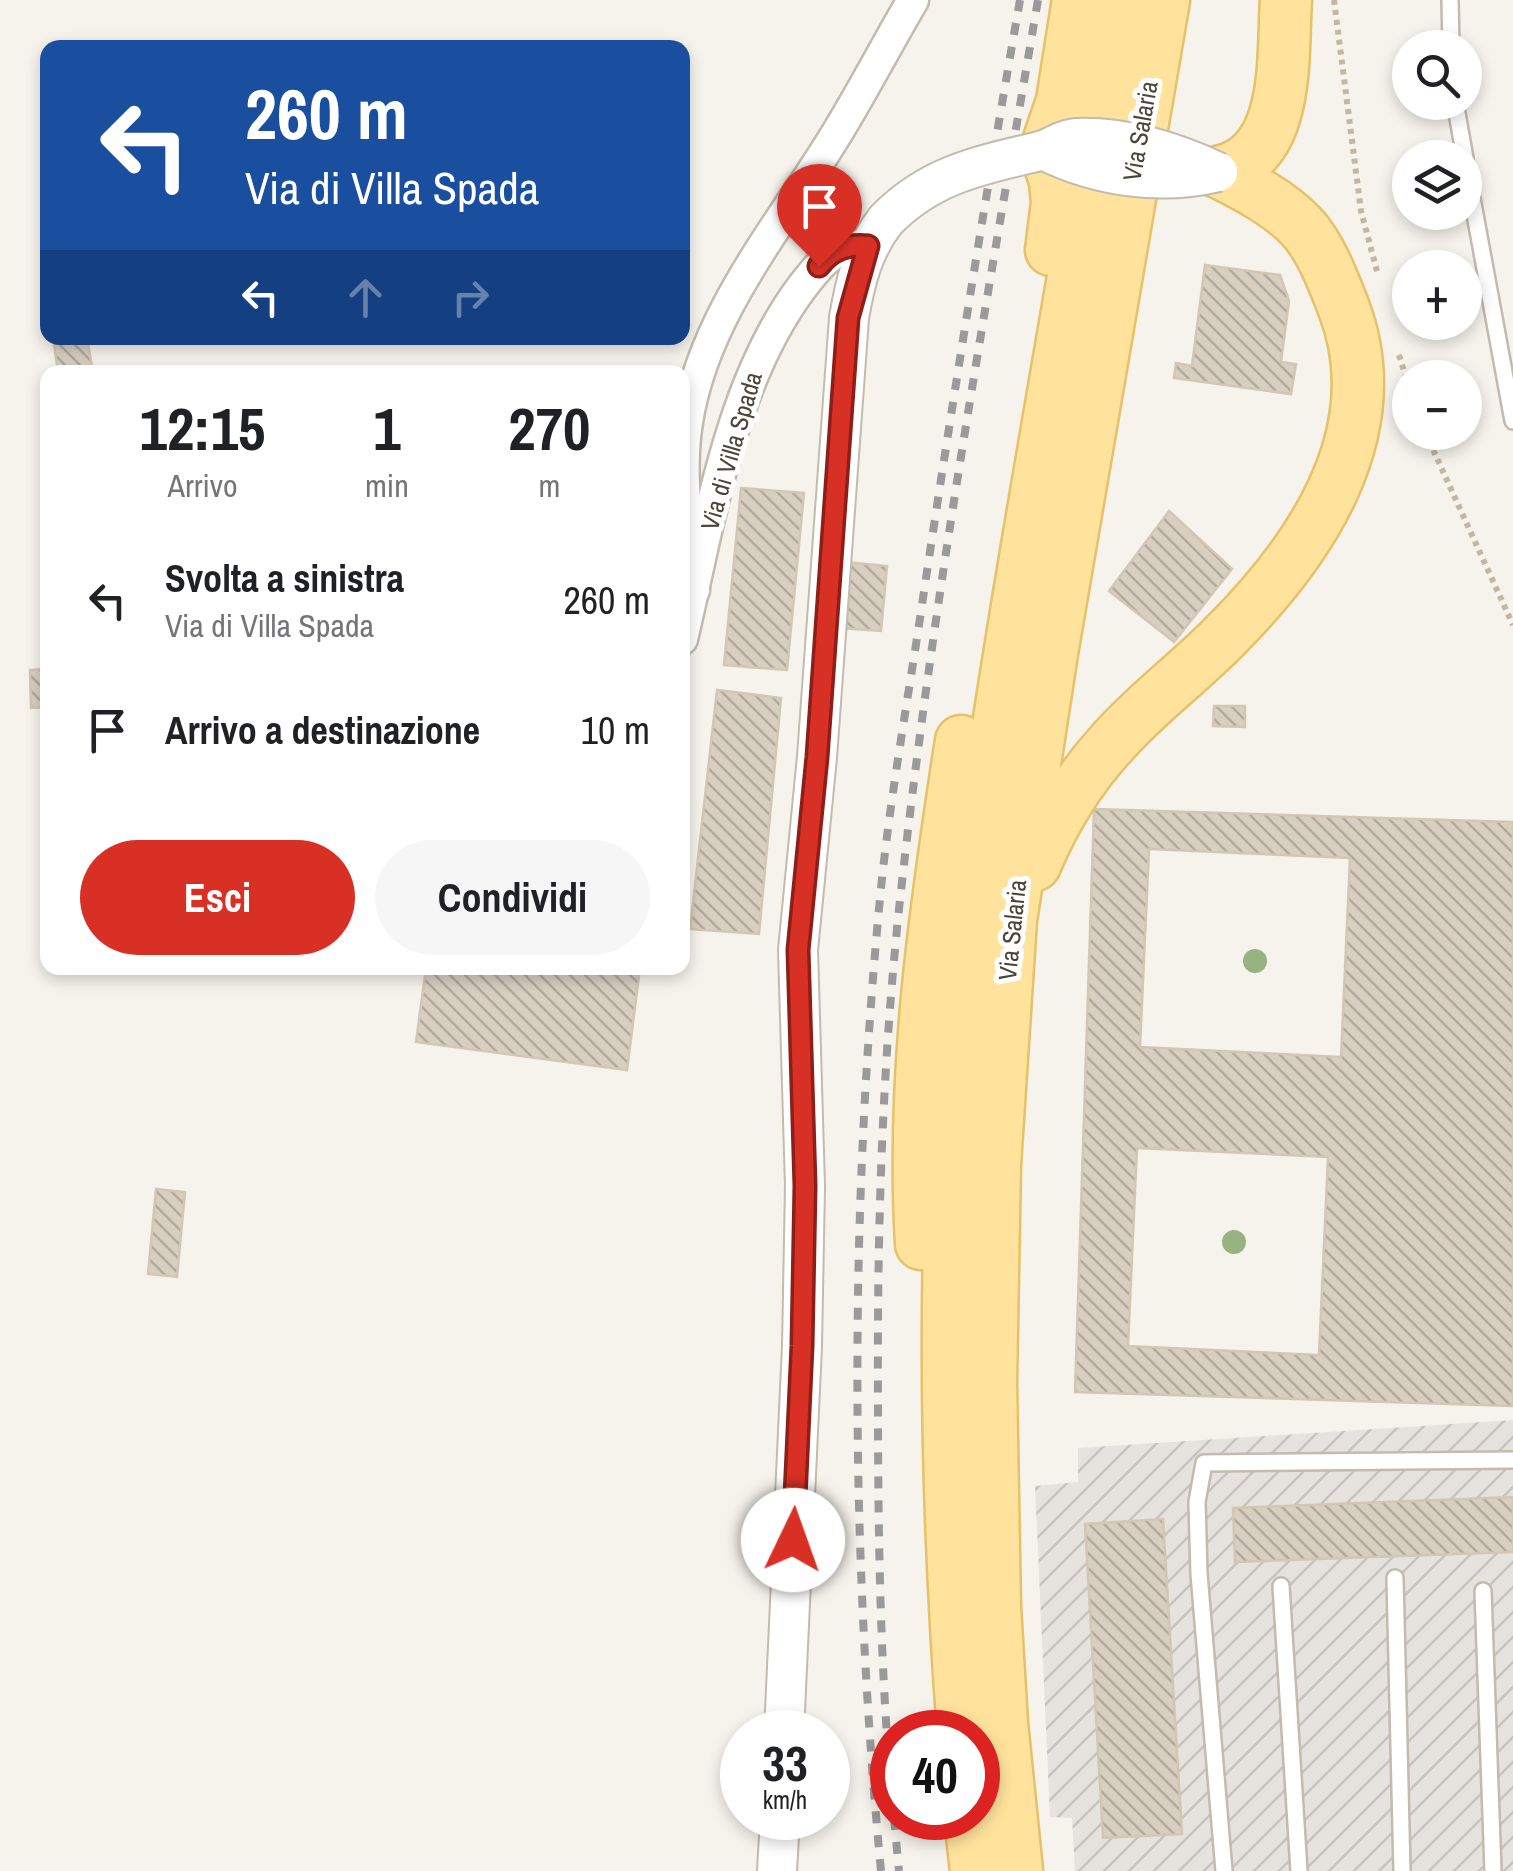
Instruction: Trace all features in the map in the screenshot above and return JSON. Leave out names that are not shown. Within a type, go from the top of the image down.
[{"type":"main road","points":[[949,1421],[924,1281],[918,1196],[919,1071],[933,924],[962,738],[1057,214],[1055,181],[1044,151],[1062,101],[1078,0]]},
{"type":"main road","name":"Via Salaria","points":[[961,1710],[949,1421],[955,1111],[962,1004],[1021,580],[1120,0]]},
{"type":"main road","name":"Via Salaria","points":[[1017,1871],[998,1646],[990,1382],[995,1164],[1011,920],[1052,653],[1164,0]]},
{"type":"main road","points":[[1011,920],[1052,826],[1082,779],[1127,726],[1222,640],[1306,543],[1333,492],[1354,427],[1358,395],[1356,354],[1339,294],[1301,226],[1279,105],[1286,0]]},
{"type":"main road","points":[[1218,172],[1242,164],[1257,150],[1279,105]]},
{"type":"main road","points":[[1218,172],[1242,184],[1301,226]]},
{"type":"main road","points":[[972,1840],[976,1871]]},
{"type":"street","name":"Via di Villa Spada","points":[[690,411],[702,366],[744,279],[838,132],[912,0]]},
{"type":"street","points":[[785,1710],[804,1240],[798,950],[817,757],[848,318],[878,233],[920,193],[966,168],[1044,151],[1091,168],[1152,179],[1184,179],[1218,172]]},
{"type":"street","name":"Via di Villa Spada","points":[[690,606],[743,397],[758,356],[781,316],[826,257],[878,233]]},
{"type":"street","name":"Via di Villa Spada","points":[[690,540],[694,590]]},
{"type":"street","points":[[778,1871],[779,1840]]},
{"type":"lane","points":[[1450,0],[1451,30]]},
{"type":"lane","points":[[1478,230],[1513,422]]},
{"type":"lane","points":[[1224,1871],[1199,1574],[1197,1502],[1204,1464],[1513,1460]]},
{"type":"lane","points":[[1396,1578],[1402,1871]]},
{"type":"lane","points":[[1282,1586],[1299,1871]]},
{"type":"lane","points":[[1483,1591],[1493,1871]]},
{"type":"path","points":[[1334,0],[1361,211],[1381,287]]},
{"type":"path","points":[[1396,344],[1401,360]]},
{"type":"path","points":[[1433,450],[1513,625]]},
{"type":"shaded area","points":[[1513,1420],[1513,1871],[1075,1871],[1072,1818],[1050,1817],[1035,1486],[1078,1482],[1078,1448]]},
{"type":"building","points":[[1205,265],[1280,275],[1289,301],[1281,362],[1296,364],[1291,394],[1174,378],[1176,363],[1192,366]]},
{"type":"building","points":[[54,345],[88,345],[92,365],[57,365]]},
{"type":"building","points":[[741,488],[804,493],[787,670],[724,665]]},
{"type":"building","points":[[1169,511],[1232,569],[1174,642],[1109,591]]},
{"type":"building","points":[[846,562],[887,566],[881,631],[841,628]]},
{"type":"building","points":[[40,669],[40,707],[31,708],[30,670]]},
{"type":"building","points":[[717,690],[781,698],[759,934],[690,929]]},
{"type":"building","points":[[1214,706],[1245,706],[1245,727],[1213,726]]},
{"type":"building","points":[[1094,809],[1513,822],[1513,1406],[1075,1392]],"holes":[[[1149,849],[1350,858],[1341,1057],[1140,1047]],[[1137,1148],[1328,1157],[1319,1355],[1128,1346]]]},
{"type":"building","points":[[425,975],[639,975],[627,1070],[416,1042]]},
{"type":"building","points":[[156,1189],[185,1192],[177,1277],[148,1274]]},
{"type":"building","points":[[1513,1497],[1513,1552],[1235,1562],[1233,1508]]},
{"type":"building","points":[[1163,1519],[1182,1834],[1103,1838],[1085,1524]]},
{"type":"railway","points":[[881,1871],[863,1626],[857,1380],[863,1133],[871,1011],[895,779],[1020,0]]},
{"type":"railway","points":[[886,1710],[880,1600],[878,1337],[882,1149],[894,962],[913,787],[945,561],[1038,0]]},
{"type":"railway","points":[[896,1840],[899,1871]]},
{"type":"route","points":[[793,1540],[805,1186],[796,982],[817,757],[848,318],[868,246],[855,244],[834,251],[819,266]]}]
